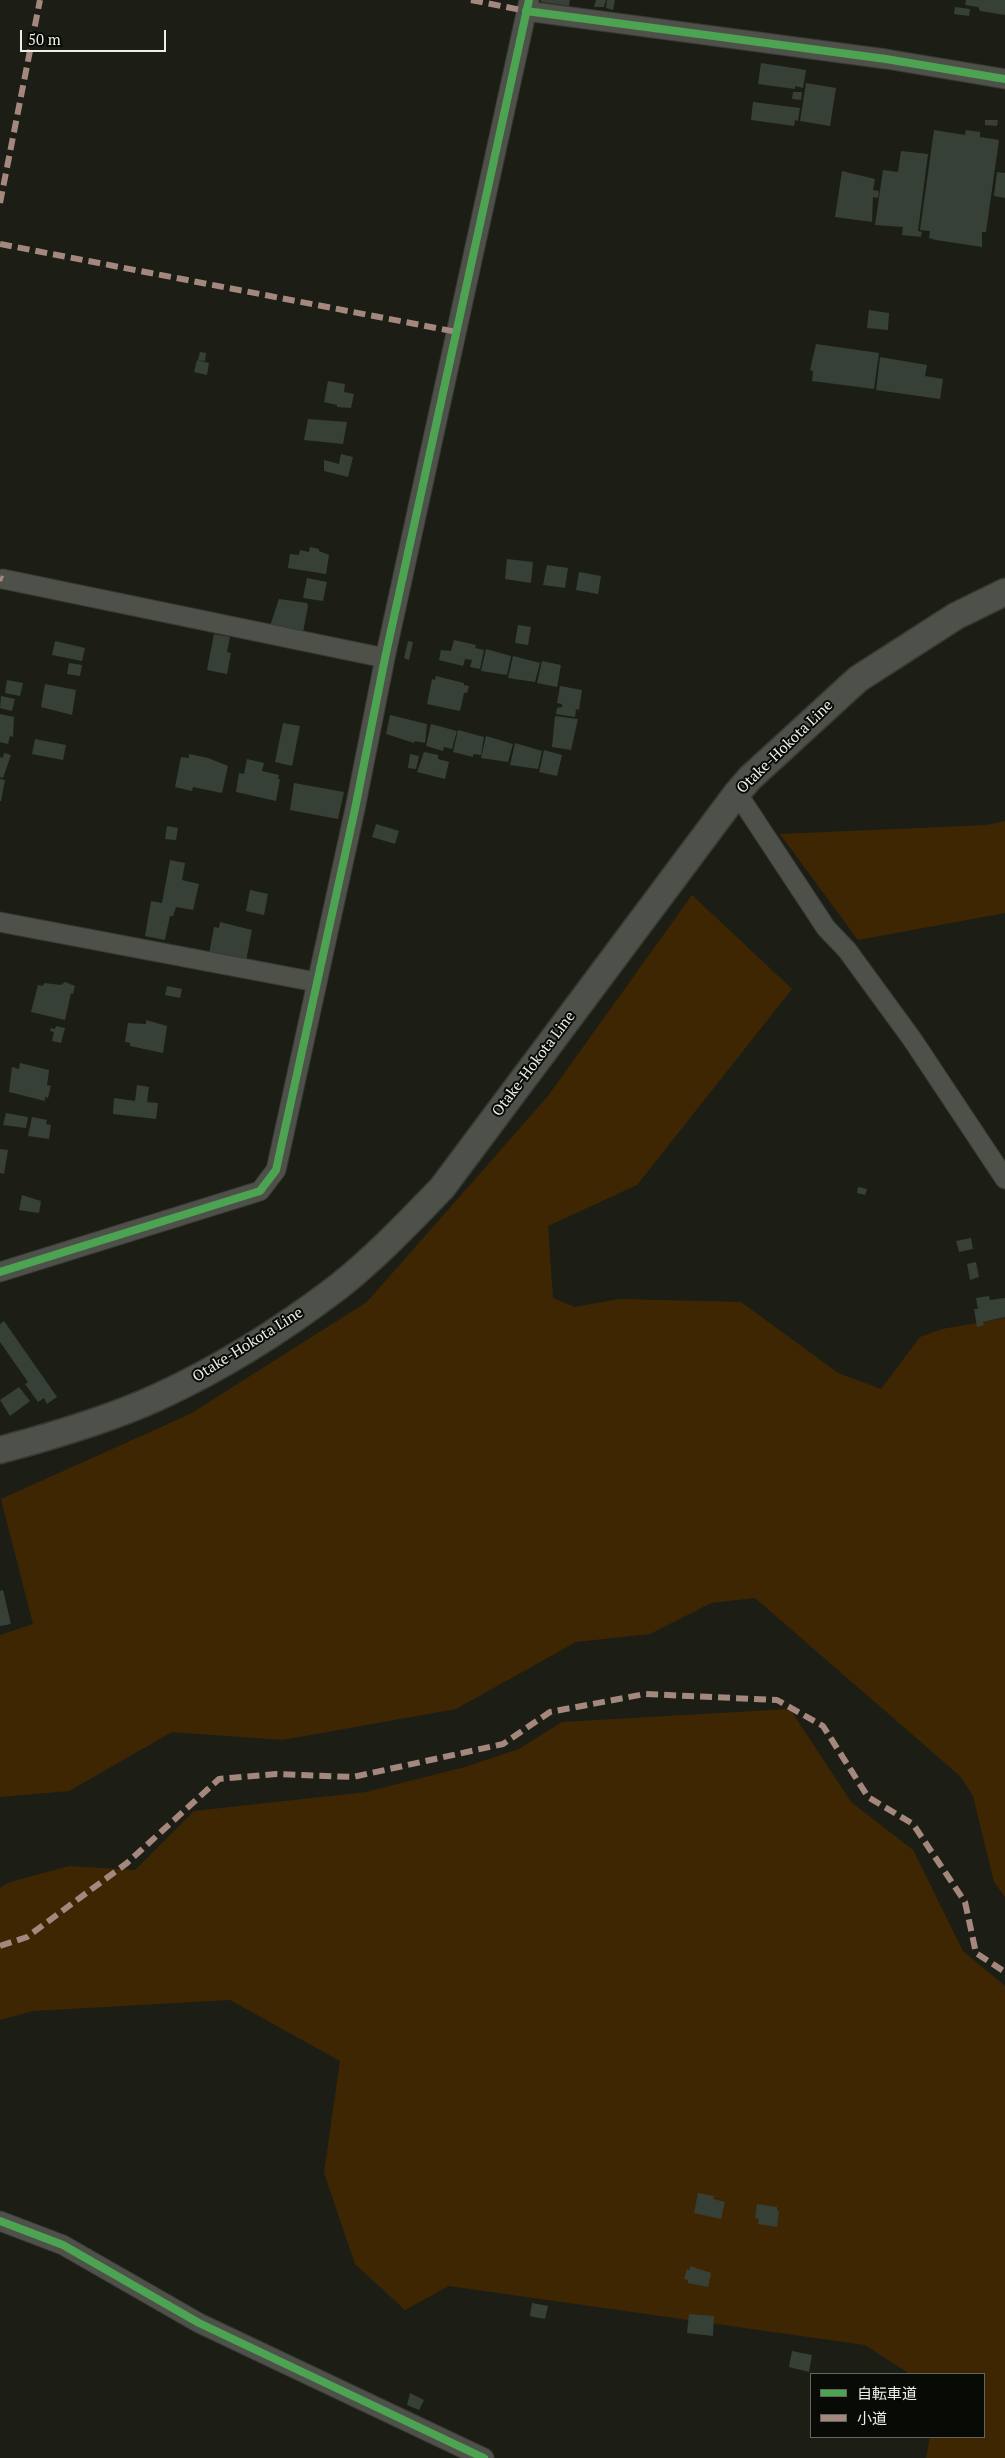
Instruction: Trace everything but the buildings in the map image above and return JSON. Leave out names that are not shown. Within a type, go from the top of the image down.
[{"type":"main road","name":"Otake-Hokota Line","points":[[0,1450],[91,1423],[156,1398],[204,1374],[278,1329],[338,1286],[392,1239],[442,1188],[737,792],[818,713],[858,679],[956,616],[1005,592]]},
{"type":"street","points":[[3,1269],[260,1191],[276,1170],[316,982],[356,809],[385,658],[528,6],[886,59],[1005,80]]},
{"type":"street","points":[[3,579],[385,658]]},
{"type":"street","points":[[737,792],[826,928],[847,950],[912,1039],[1005,1179]]},
{"type":"street","points":[[0,922],[316,982]]},
{"type":"street","points":[[0,2221],[63,2245],[199,2323],[484,2458]]},
{"type":"shaded area","points":[[1005,821],[1005,913],[858,940],[780,834],[987,825]]},
{"type":"shaded area","points":[[692,895],[792,989],[637,1185],[548,1226],[553,1298],[575,1307],[619,1299],[741,1302],[838,1373],[881,1389],[920,1337],[942,1329],[1005,1318],[1005,1897],[994,1882],[973,1796],[960,1776],[755,1598],[711,1603],[650,1634],[576,1642],[456,1709],[282,1740],[172,1732],[69,1791],[0,1797],[0,1635],[33,1624],[1,1499],[190,1414],[367,1302],[548,1096]]},
{"type":"shaded area","points":[[790,1709],[851,1802],[913,1850],[963,1951],[1005,1986],[1005,2458],[926,2458],[930,2438],[985,2438],[985,2373],[908,2373],[865,2345],[449,2286],[405,2310],[355,2264],[324,2173],[340,2061],[230,2000],[33,2011],[0,2020],[0,1888],[10,1882],[69,1866],[135,1870],[194,1811],[366,1792],[465,1767],[519,1749],[562,1722]]},
{"type":"marked path","points":[[0,203],[40,0]]},
{"type":"marked path","points":[[471,0],[526,11]]},
{"type":"marked path","points":[[0,244],[457,332]]},
{"type":"marked path","points":[[0,1946],[27,1937],[127,1863],[219,1779],[276,1774],[353,1777],[503,1744],[550,1712],[645,1694],[777,1700],[823,1726],[868,1797],[913,1824],[965,1902],[976,1953],[1005,1972]]},
{"type":"cycle path","points":[[0,1272],[260,1191],[276,1170],[355,809],[385,658],[529,0]]},
{"type":"cycle path","points":[[526,11],[886,59],[1005,79]]},
{"type":"cycle path","points":[[0,2221],[63,2245],[199,2323],[484,2458]]}]
